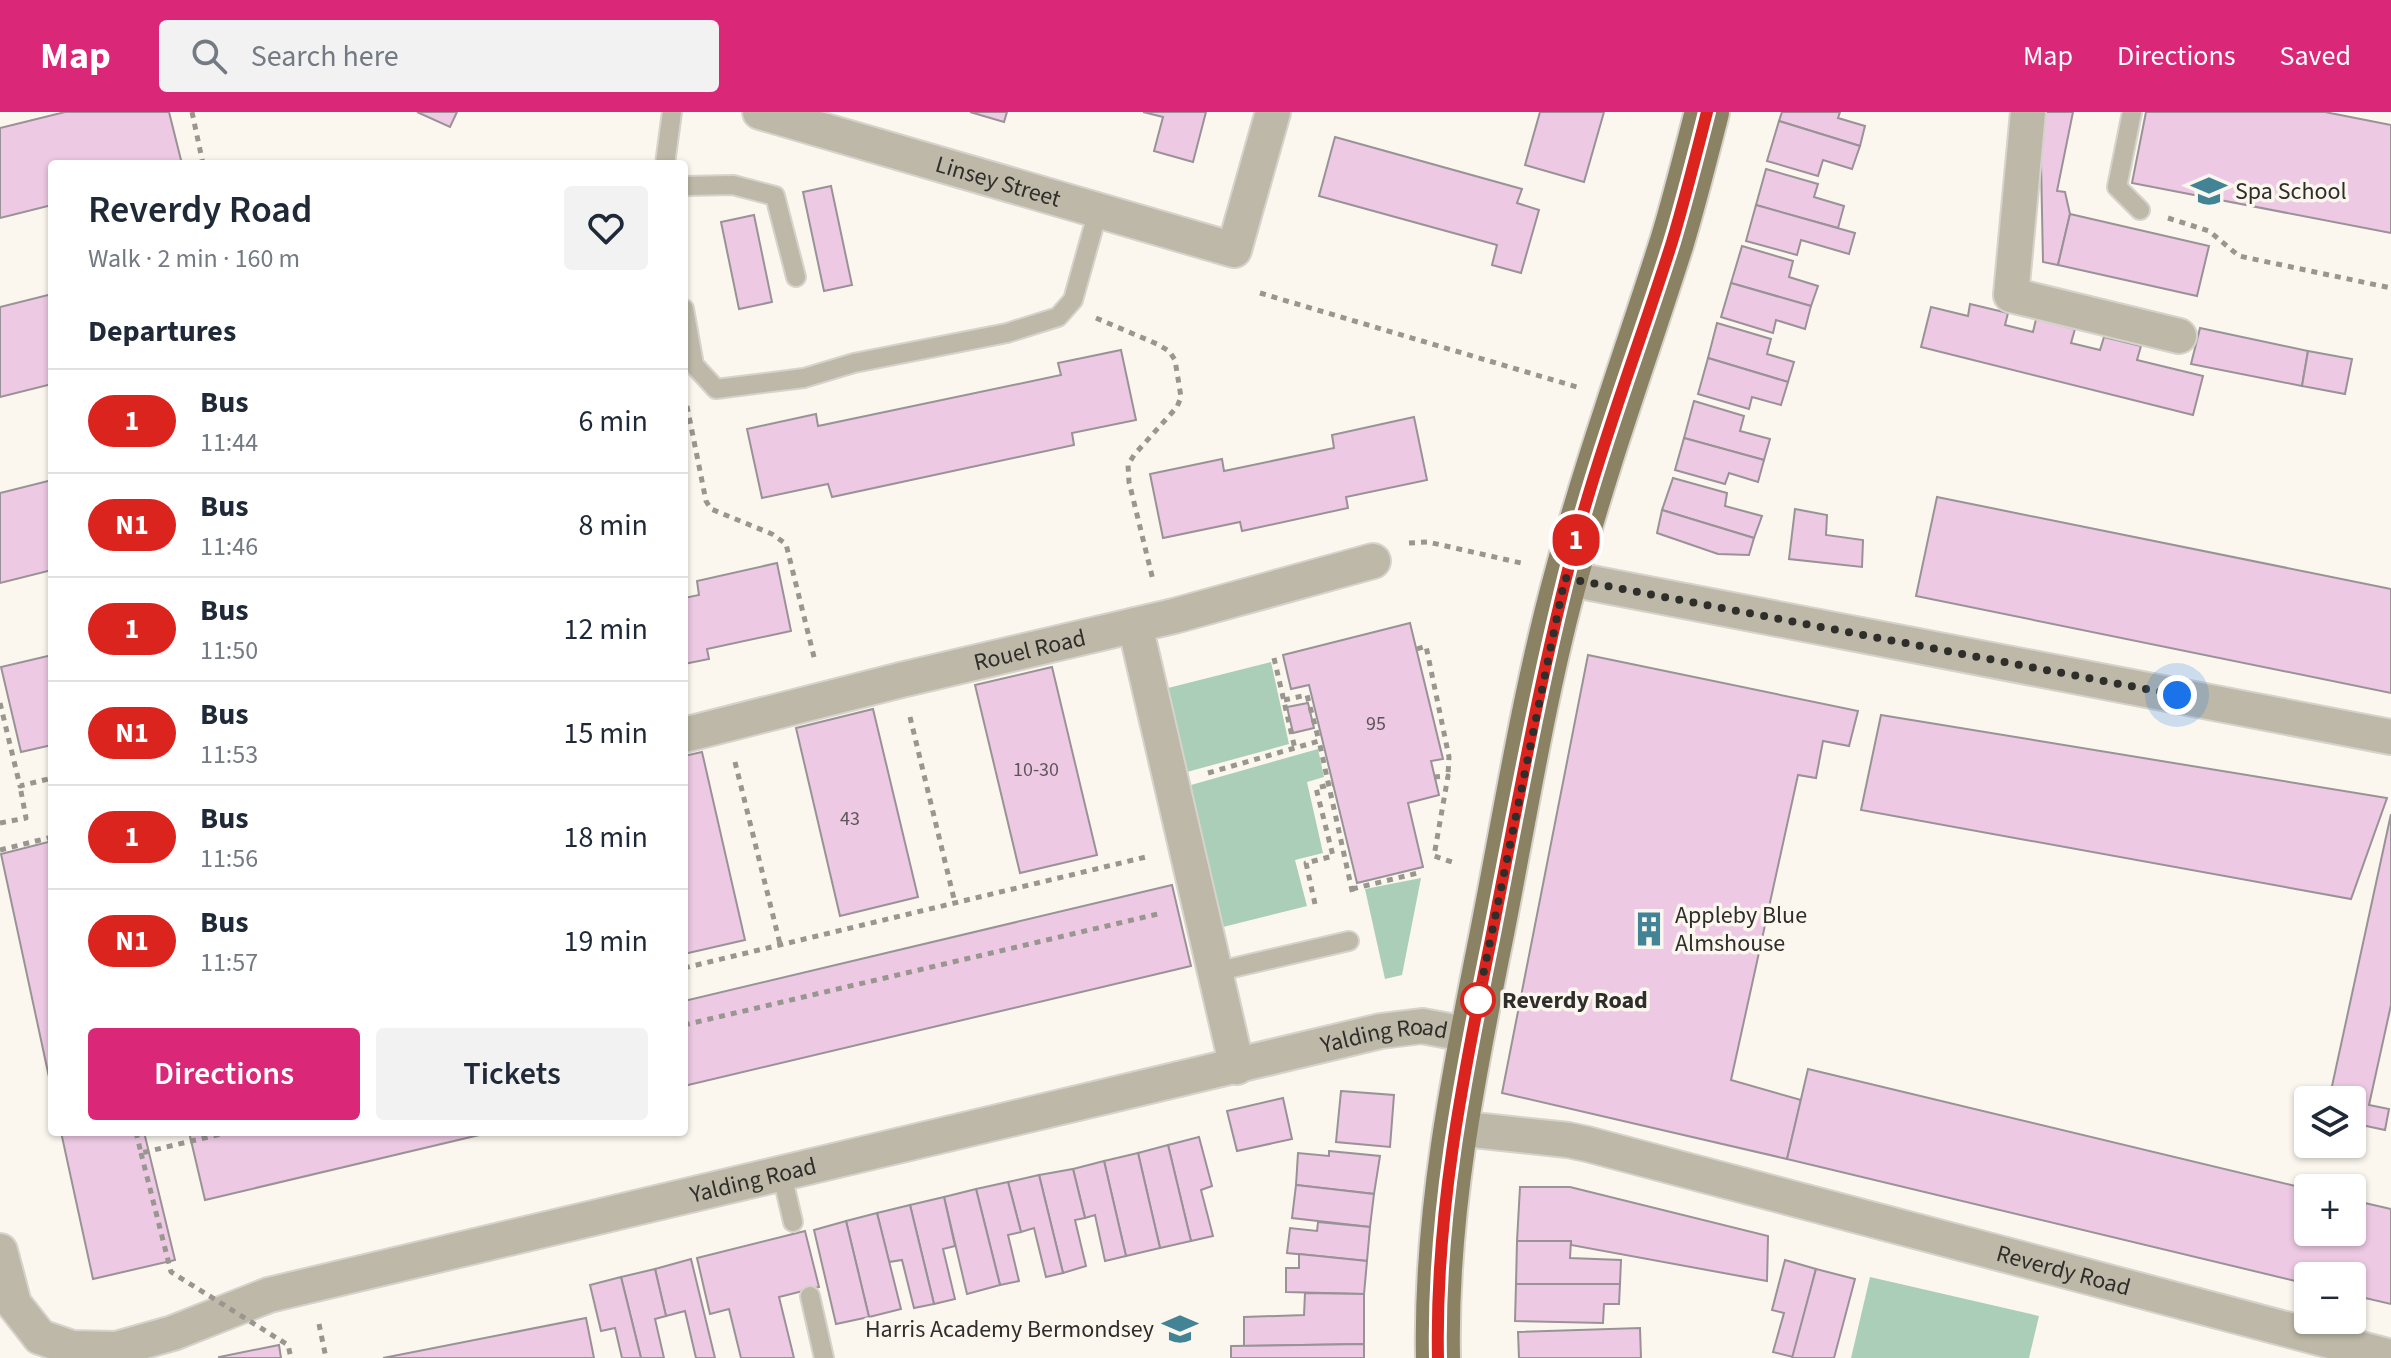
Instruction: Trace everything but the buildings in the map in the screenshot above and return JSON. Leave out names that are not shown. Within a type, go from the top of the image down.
[{"type":"main road","points":[[1438,1358],[1442,1229],[1455,1128],[1471,1035],[1565,578],[1583,512],[1673,239],[1707,112]]},
{"type":"street","name":"Linsey Street","points":[[760,112],[1234,250],[1273,112]]},
{"type":"street","points":[[2028,112],[2011,295],[2179,336]]},
{"type":"street","name":"Rouel Road","points":[[688,734],[1135,625],[1373,561]]},
{"type":"street","points":[[1565,578],[2391,737]]},
{"type":"street","points":[[1135,625],[1237,1067]]},
{"type":"street","name":"Yalding Road","points":[[35,1347],[116,1349],[176,1345],[269,1295],[1395,1029],[1422,1026],[1471,1035]]},
{"type":"street","name":"Reverdy Road","points":[[1455,1128],[1587,1144],[2391,1357]]},
{"type":"street","points":[[0,1251],[14,1304],[35,1347]]},
{"type":"lane","points":[[666,160],[672,112]]},
{"type":"lane","points":[[2132,112],[2117,187],[2140,210]]},
{"type":"lane","points":[[688,186],[733,185],[775,196],[796,277]]},
{"type":"lane","points":[[688,331],[694,365],[716,389],[804,378],[854,363],[1007,333],[1058,317],[1073,300],[1098,211]]},
{"type":"lane","points":[[1215,972],[1349,941]]},
{"type":"lane","points":[[782,1175],[793,1222]]},
{"type":"lane","points":[[810,1296],[824,1358]]},
{"type":"path","points":[[192,112],[202,160]]},
{"type":"path","points":[[2140,210],[2209,231],[2239,256],[2391,288]]},
{"type":"path","points":[[1260,293],[1577,387]]},
{"type":"path","points":[[1073,300],[1098,320],[1169,351],[1175,360],[1181,397],[1177,407],[1128,465],[1129,482],[1153,580],[1161,589]]},
{"type":"path","points":[[688,409],[706,501],[717,513],[772,534],[786,544],[816,665]]},
{"type":"path","points":[[1373,561],[1392,549],[1419,542],[1521,563]]},
{"type":"path","points":[[1417,649],[1426,646],[1449,757],[1434,856],[1452,862]]},
{"type":"path","points":[[1274,658],[1295,749]]},
{"type":"path","points":[[901,680],[955,903]]},
{"type":"path","points":[[1284,700],[1307,695],[1330,784],[1352,892],[1422,872]]},
{"type":"path","points":[[0,703],[26,818],[0,823]]},
{"type":"path","points":[[728,724],[730,744],[780,944]]},
{"type":"path","points":[[1172,782],[1319,741]]},
{"type":"path","points":[[1434,777],[1448,776]]},
{"type":"path","points":[[20,786],[48,779]]},
{"type":"path","points":[[1315,904],[1306,863],[1333,856],[1316,788],[1330,784]]},
{"type":"path","points":[[0,850],[48,838]]},
{"type":"path","points":[[688,967],[1186,847]]},
{"type":"path","points":[[688,1024],[1151,915]]},
{"type":"path","points":[[137,1136],[171,1272],[288,1345],[291,1358]]},
{"type":"path","points":[[141,1153],[213,1136]]},
{"type":"green space","points":[[1271,662],[1289,744],[1187,772],[1168,688]]},
{"type":"green space","points":[[1318,749],[1324,777],[1307,782],[1323,853],[1295,860],[1307,906],[1223,927],[1191,785]]},
{"type":"green space","points":[[1421,878],[1402,975],[1385,979],[1365,889]]},
{"type":"green space","points":[[1870,1277],[2039,1316],[2029,1358],[1851,1358]]},
{"type":"bus line","name":"1","points":[[1438,1358],[1438,1282],[1445,1196],[1455,1128],[1537,706],[1583,512],[1673,239],[1707,112]]},
{"type":"place","name":"Spa School","points":[[2209,191]]},
{"type":"place","name":"Appleby Blue Almshouse","points":[[1649,929]]},
{"type":"place","name":"Reverdy Road","points":[[1478,1000]]},
{"type":"place","name":"Harris Academy Bermondsey","points":[[1180,1329]]},
{"type":"route","points":[[1478,1000],[1565,578],[2177,695]]}]
